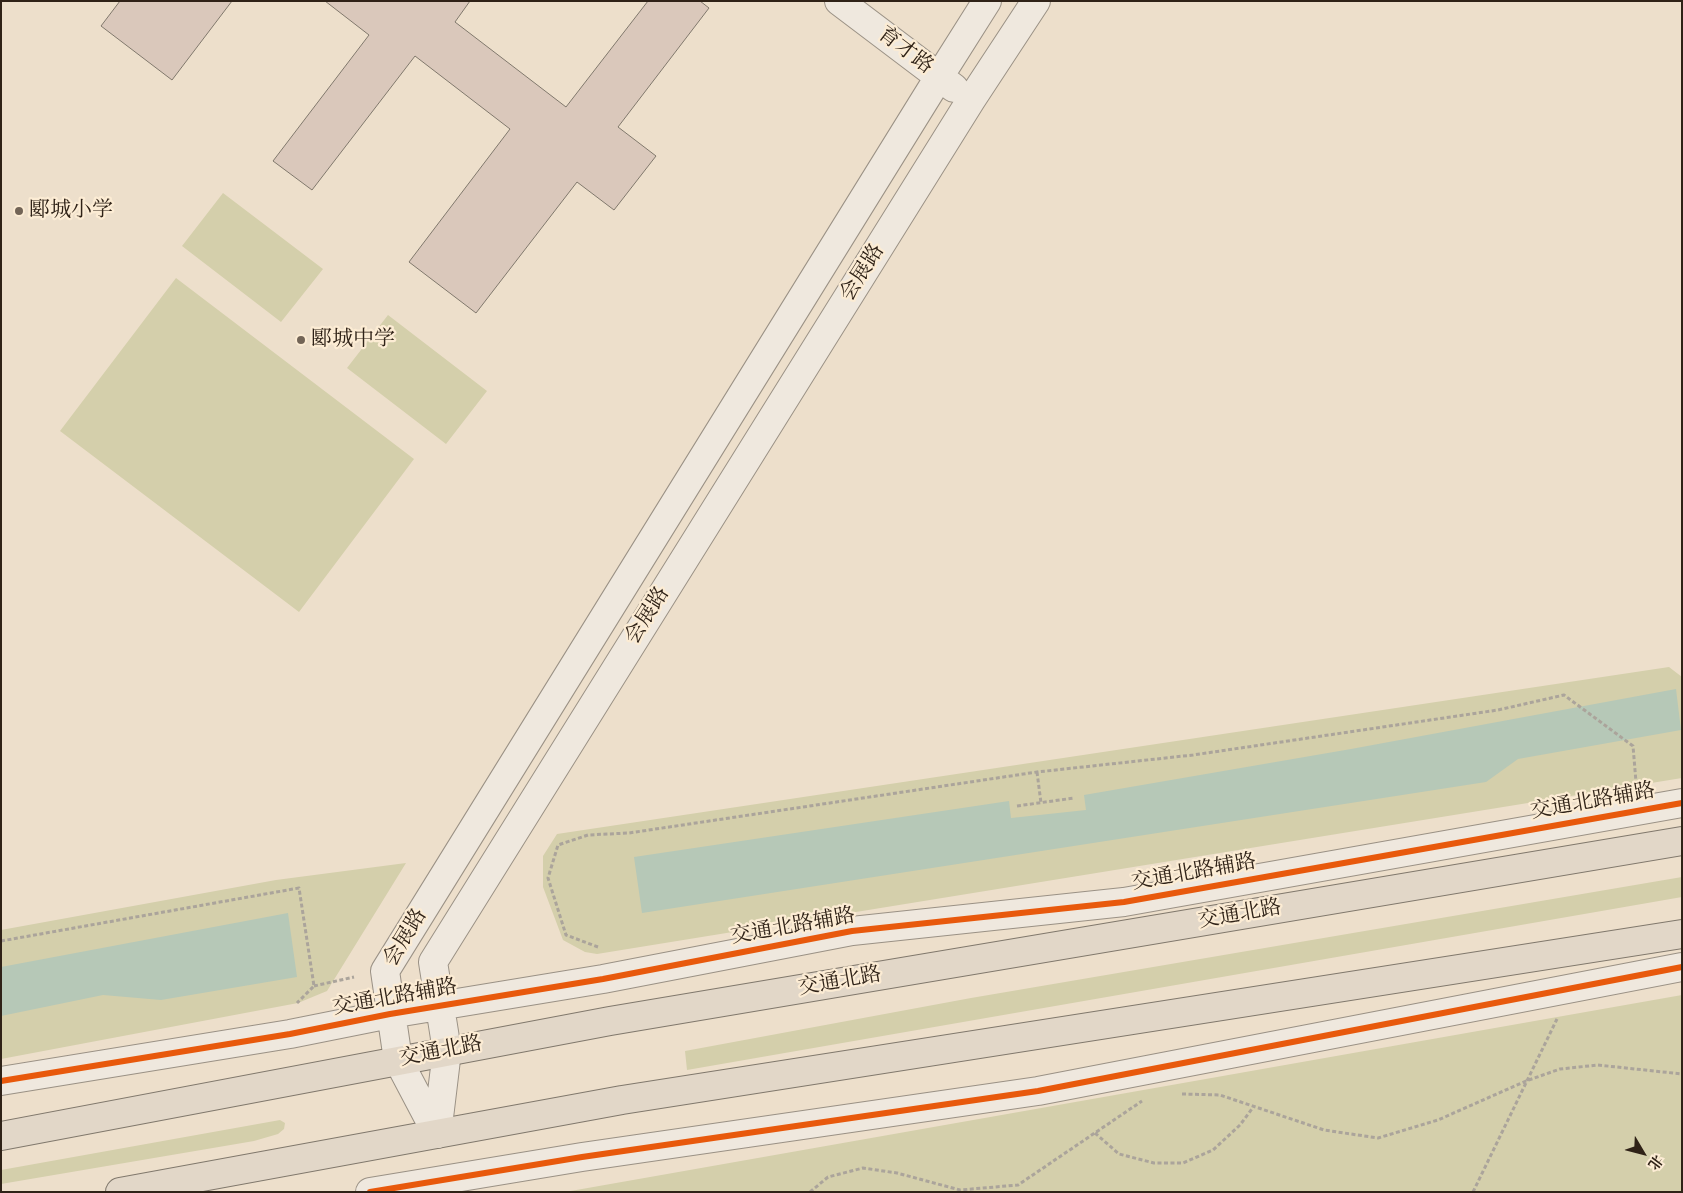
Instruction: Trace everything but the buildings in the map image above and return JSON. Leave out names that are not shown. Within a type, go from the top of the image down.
[{"type":"main road","name":"交通北路","points":[[1,1136],[610,1021],[1682,841]]},
{"type":"main road","points":[[120,1192],[622,1100],[1682,934]]},
{"type":"street","name":"育才路","points":[[839,1],[971,100]]},
{"type":"street","name":"会展路","points":[[437,1134],[398,1060],[385,971],[987,1]]},
{"type":"street","name":"会展路","points":[[437,1134],[447,1051],[433,962],[971,100],[1036,1]]},
{"type":"street","name":"交通北路辅路","points":[[1,1081],[290,1034],[390,1014],[603,979],[852,931],[1124,902],[1682,803]]},
{"type":"street","points":[[370,1192],[582,1157],[1038,1091],[1682,968]]},
{"type":"path","points":[[598,947],[566,935],[548,878],[558,845],[588,835],[629,834],[1037,772],[1193,755],[1498,710],[1564,695],[1633,746],[1638,811]]},
{"type":"path","points":[[1037,772],[1041,803]]},
{"type":"path","points":[[1017,806],[1074,798]]},
{"type":"path","points":[[1,942],[298,888],[314,986]]},
{"type":"path","points":[[292,1007],[314,986],[354,978]]},
{"type":"path","points":[[1473,1192],[1572,988]]},
{"type":"path","points":[[1180,1094],[1220,1095],[1324,1130],[1378,1138],[1438,1120],[1526,1081],[1560,1069],[1598,1066],[1682,1074]]},
{"type":"path","points":[[810,1192],[828,1177],[862,1168],[897,1173],[960,1190],[1018,1185],[1139,1102],[1148,1100]]},
{"type":"path","points":[[1095,1133],[1120,1154],[1154,1164],[1183,1163],[1213,1150],[1240,1125],[1254,1106]]},
{"type":"shaded area","points":[[223,193],[323,269],[281,322],[182,246]]},
{"type":"shaded area","points":[[176,278],[414,459],[299,612],[60,431]]},
{"type":"shaded area","points":[[388,315],[487,391],[446,444],[347,368]]},
{"type":"shaded area","points":[[1669,667],[1682,677],[1682,778],[597,954],[585,952],[563,940],[543,887],[543,856],[557,834]]},
{"type":"shaded area","points":[[1676,689],[1681,730],[1518,759],[1486,782],[642,913],[634,857],[1009,801],[1011,818],[1086,810],[1084,795],[1351,749]]},
{"type":"shaded area","points":[[406,863],[327,991],[298,1003],[1,1059],[1,930],[276,880]]},
{"type":"shaded area","points":[[1682,877],[1682,897],[687,1070],[685,1051],[971,998]]},
{"type":"shaded area","points":[[288,913],[297,977],[161,1000],[103,995],[1,1016],[1,967]]},
{"type":"shaded area","points":[[1682,995],[1682,1192],[565,1192]]},
{"type":"shaded area","points":[[280,1120],[285,1123],[284,1129],[278,1134],[254,1141],[1,1184],[1,1170]]},
{"type":"cycle path","points":[[1,1081],[290,1034],[390,1014],[603,979],[852,931],[1124,902],[1682,803]]},
{"type":"cycle path","points":[[370,1192],[582,1157],[1038,1091],[1682,967]]},
{"type":"place","name":"郾城小学","points":[[19,211]]},
{"type":"place","name":"郾城中学","points":[[301,340]]}]
